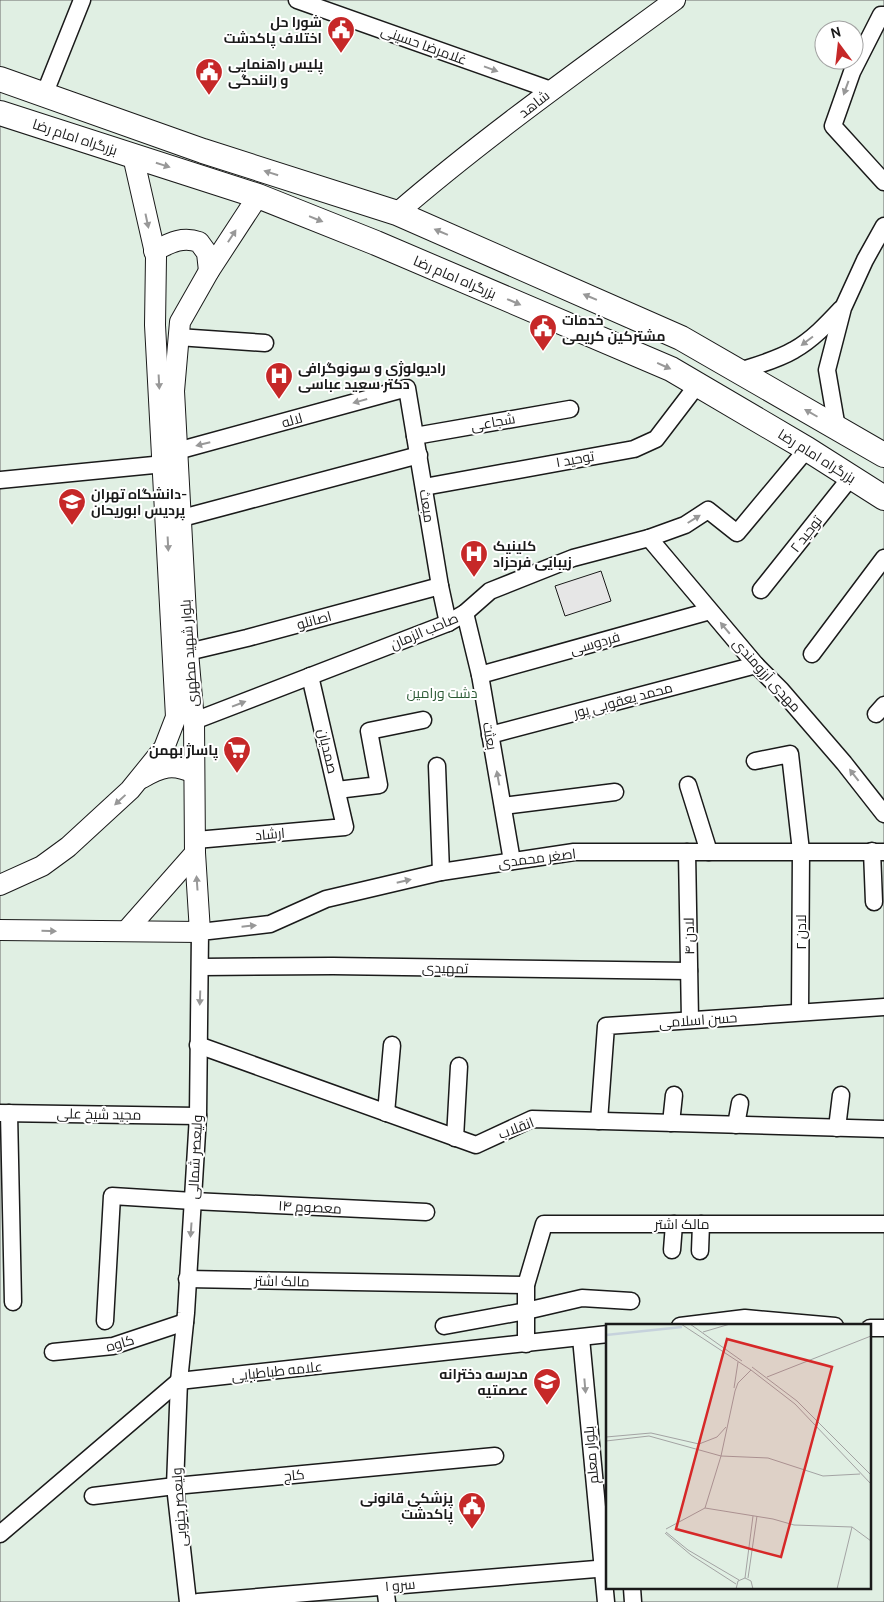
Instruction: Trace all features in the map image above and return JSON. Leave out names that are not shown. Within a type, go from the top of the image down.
[{"type":"highway","name":"بزرگراه امام رضا","points":[[0,79],[203,151],[396,213],[681,338],[884,454]]},
{"type":"highway","name":"بزرگراه امام رضا","points":[[0,113],[258,196],[376,243],[671,369],[807,449],[884,498]]},
{"type":"main road","name":"شاهد","points":[[396,213],[551,90],[675,0]]},
{"type":"main road","name":"بلوار شهید مطهری","points":[[133,156],[156,257],[155,325],[170,458],[182,518],[188,652],[194,721],[193,774],[200,932]]},
{"type":"main road","name":"بلوار شهید مطهری","points":[[0,885],[42,866],[92,826],[140,779],[164,748],[176,717],[170,458],[180,322],[209,271],[258,196]]},
{"type":"main road","points":[[154,251],[172,241],[185,239],[199,242],[206,253],[209,271]]},
{"type":"main road","points":[[140,779],[154,771],[174,767],[183,768],[193,774]]},
{"type":"main road","points":[[127,930],[196,847]]},
{"type":"main road","points":[[0,930],[200,932]]},
{"type":"street","points":[[44,95],[82,0]]},
{"type":"street","name":"غلامرضا حسینی","points":[[297,0],[551,90]]},
{"type":"street","points":[[884,16],[881,15],[852,72],[833,126],[884,182]]},
{"type":"street","points":[[837,428],[827,370],[843,308],[865,260],[884,226]]},
{"type":"street","points":[[739,371],[775,360],[795,350],[821,330],[843,308]]},
{"type":"street","points":[[178,337],[264,343]]},
{"type":"street","name":"توحید ۱","points":[[424,487],[634,448],[656,440],[698,384]]},
{"type":"street","name":"لاله","points":[[0,480],[170,458],[407,388]]},
{"type":"street","name":"مبعث","points":[[407,388],[440,586],[448,623]]},
{"type":"street","name":"شجاعی","points":[[415,436],[570,409]]},
{"type":"street","name":"صاحب الزمان","points":[[194,721],[448,623],[465,613],[490,591],[573,558],[649,538],[685,525],[708,510],[737,533],[807,449]]},
{"type":"street","points":[[182,518],[419,455]]},
{"type":"street","name":"توحید ۲","points":[[761,590],[851,477]]},
{"type":"street","name":"مهدی آرزومندی","points":[[649,538],[756,666],[781,690],[844,763],[884,814]]},
{"type":"street","points":[[812,654],[884,558]]},
{"type":"street","name":"اصانلو","points":[[188,652],[440,586]]},
{"type":"street","name":"فردوسی","points":[[480,675],[710,611]]},
{"type":"street","name":"بعثت","points":[[465,613],[480,675],[512,861]]},
{"type":"street","name":"محمد یعقوبی پور","points":[[490,735],[756,666]]},
{"type":"street","name":"صمدیان","points":[[310,676],[345,827]]},
{"type":"street","points":[[337,790],[379,785],[369,730],[423,720]]},
{"type":"street","name":"لادن ۲","points":[[755,761],[790,754],[802,852],[800,1012]]},
{"type":"street","points":[[437,766],[441,872]]},
{"type":"street","points":[[688,785],[709,852]]},
{"type":"street","points":[[502,806],[614,792]]},
{"type":"street","name":"ارشاد","points":[[196,847],[345,827]]},
{"type":"street","name":"اصغر محمدی","points":[[200,932],[270,924],[326,900],[441,872],[574,852],[878,852]]},
{"type":"street","name":"لادن ۴","points":[[687,852],[690,1020]]},
{"type":"street","points":[[874,902],[878,852]]},
{"type":"street","name":"ولیعصر شمالی","points":[[180,1381],[198,1116],[200,932]]},
{"type":"street","name":"تمهیدی","points":[[201,968],[333,966],[689,971]]},
{"type":"street","name":"حسن اسلامی","points":[[599,1121],[606,1026],[884,1008]]},
{"type":"street","name":"انقلاب","points":[[198,1045],[476,1145],[532,1119],[884,1129]]},
{"type":"street","points":[[386,1113],[392,1045]]},
{"type":"street","points":[[454,1138],[459,1066]]},
{"type":"street","points":[[671,1123],[674,1095]]},
{"type":"street","points":[[837,1128],[841,1095]]},
{"type":"street","points":[[736,1125],[740,1103]]},
{"type":"street","points":[[5,1113],[6,1257],[13,1302]]},
{"type":"street","name":"مجید شیخ علی","points":[[5,1113],[198,1116]]},
{"type":"street","name":"۱۴ معصوم","points":[[106,1321],[112,1196],[426,1212]]},
{"type":"street","name":"مالک اشتر","points":[[526,1344],[526,1285],[544,1224],[884,1224]]},
{"type":"street","points":[[672,1250],[674,1224]]},
{"type":"street","points":[[700,1251],[701,1224]]},
{"type":"street","name":"مالک اشتر","points":[[187,1279],[526,1285]]},
{"type":"street","points":[[444,1326],[526,1312],[582,1298],[631,1301]]},
{"type":"street","points":[[696,1324],[745,1318],[812,1324]]},
{"type":"street","name":"کاوه","points":[[53,1352],[113,1346],[185,1322]]},
{"type":"street","name":"علامه طباطبایی","points":[[180,1381],[580,1338],[606,1337]]},
{"type":"street","name":"بلوار معلم","points":[[580,1338],[605,1568],[606,1602]]},
{"type":"street","points":[[0,1534],[180,1381]]},
{"type":"street","name":"ولیعصر جنوبی","points":[[180,1381],[176,1486],[188,1602]]},
{"type":"street","name":"کاج","points":[[93,1496],[176,1486],[495,1456]]},
{"type":"street","name":"سرو ۱","points":[[198,1602],[386,1594],[605,1568]]},
{"type":"green space","name":"دشت ورامین","points":[[0,0],[884,0],[884,1602],[0,1602]]},
{"type":"building","points":[[601,571],[611,601],[565,616],[555,586]]},
{"type":"place","name":"شورا حل اختلاف پاکدشت","points":[[341,54]]},
{"type":"place","name":"پلیس راهنمایی و رانندگی","points":[[209,96]]},
{"type":"place","name":"خدمات مشترکین کریمی","points":[[543,352]]},
{"type":"place","name":"رادیولوژی و سونوگرافی دکتر سعید عباسی","points":[[279,400]]},
{"type":"place","name":"دانشگاه تهران- پردیس ابوریحان","points":[[72,526]]},
{"type":"place","name":"کلینیک زیبایی فرحزاد","points":[[474,578]]},
{"type":"place","name":"پاساژ بهمن","points":[[237,774]]},
{"type":"place","name":"مدرسه دخترانه عصمتیه","points":[[547,1406]]},
{"type":"place","name":"پزشکی قانونی پاکدشت","points":[[472,1530]]}]
